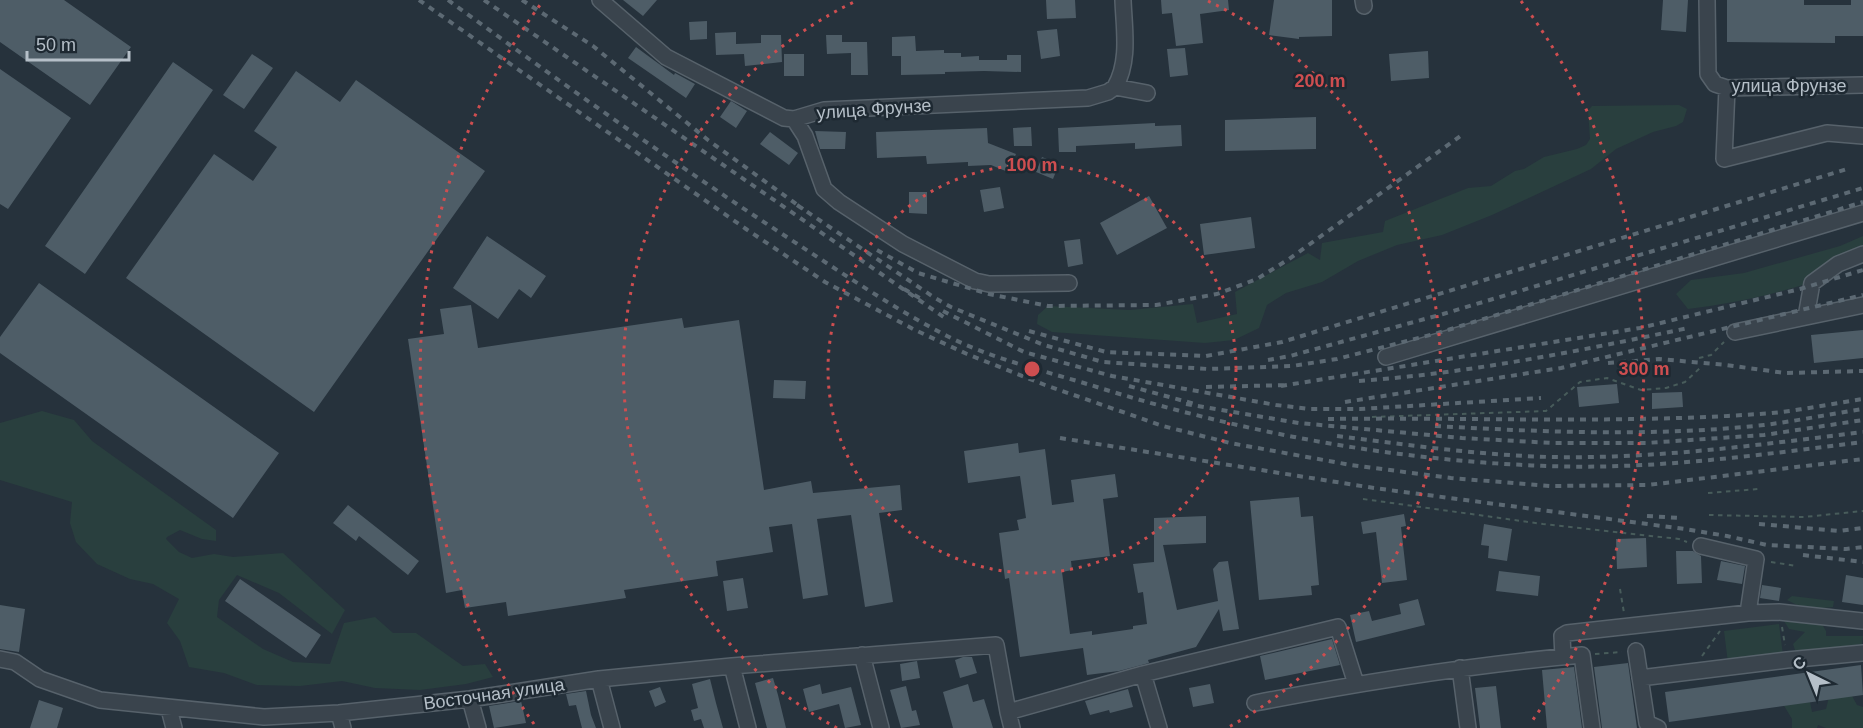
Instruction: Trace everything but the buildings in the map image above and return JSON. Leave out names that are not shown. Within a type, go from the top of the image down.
[{"type":"street","name":"улица Фрунзе","points":[[600,0],[666,57],[775,114],[794,119],[824,110],[1088,98],[1108,92],[1115,87]]},
{"type":"street","points":[[1123,0],[1124,69],[1115,87],[1147,93]]},
{"type":"street","points":[[1707,0],[1708,74],[1721,86],[1724,159],[1827,133],[1863,136]]},
{"type":"street","name":"улица Фрунзе","points":[[1721,86],[1863,85]]},
{"type":"street","points":[[794,119],[805,136],[824,189],[839,202],[903,244],[975,281],[989,284],[1069,283]]},
{"type":"street","points":[[1386,357],[1863,213]]},
{"type":"street","points":[[1806,317],[1812,283],[1838,264],[1863,254]]},
{"type":"street","points":[[1735,332],[1863,305]]},
{"type":"street","points":[[1701,546],[1756,559],[1748,613]]},
{"type":"street","points":[[1563,657],[1562,636],[1567,633],[1748,613],[1779,612],[1863,621]]},
{"type":"street","points":[[1012,728],[1008,712],[1143,674],[1338,627],[1356,684]]},
{"type":"street","name":"Восточная улица","points":[[0,659],[15,662],[40,679],[100,700],[169,709],[341,721],[599,680],[732,666],[996,645],[1008,712]]},
{"type":"street","points":[[1636,651],[1647,723],[1658,728]]},
{"type":"street","points":[[1640,678],[1863,653]]},
{"type":"street","points":[[862,655],[881,728]]},
{"type":"street","points":[[1255,703],[1460,668],[1582,655],[1592,728]]},
{"type":"street","points":[[732,666],[748,728]]},
{"type":"street","points":[[1460,668],[1468,728]]},
{"type":"street","points":[[1143,674],[1159,728]]},
{"type":"street","points":[[599,680],[612,728]]},
{"type":"street","points":[[470,699],[478,728]]},
{"type":"street","points":[[169,709],[174,728]]},
{"type":"path","points":[[1700,358],[1711,355],[1735,332]]},
{"type":"path","points":[[1372,417],[1546,411],[1580,381],[1607,378],[1641,390],[1666,388],[1685,382],[1700,368]]},
{"type":"path","points":[[1707,493],[1758,489]]},
{"type":"path","points":[[1363,500],[1679,539],[1701,546]]},
{"type":"path","points":[[1709,515],[1804,517],[1863,511]]},
{"type":"path","points":[[1756,559],[1797,566]]},
{"type":"path","points":[[1779,612],[1787,660]]},
{"type":"path","points":[[1692,671],[1720,631]]},
{"type":"path","points":[[1582,655],[1636,651]]},
{"type":"green space","points":[[1679,105],[1687,109],[1683,122],[1653,132],[1616,149],[1591,169],[1492,215],[1442,235],[1397,245],[1358,261],[1322,282],[1286,293],[1267,305],[1259,328],[1234,340],[1205,343],[1052,332],[1037,324],[1038,315],[1048,306],[1130,310],[1193,304],[1197,323],[1237,314],[1235,292],[1308,253],[1320,260],[1322,243],[1383,232],[1385,221],[1468,188],[1491,186],[1544,157],[1586,145],[1590,139],[1588,111],[1592,106]]},
{"type":"green space","points":[[1863,236],[1863,261],[1800,286],[1755,298],[1688,309],[1676,294],[1691,280],[1744,273],[1840,246]]},
{"type":"green space","points":[[42,411],[74,420],[92,441],[216,530],[216,541],[202,539],[180,530],[167,537],[166,539],[179,552],[192,558],[214,554],[233,557],[283,553],[345,610],[332,634],[279,593],[237,575],[219,600],[217,617],[263,649],[293,662],[330,664],[344,623],[375,617],[393,633],[416,633],[463,666],[485,664],[493,677],[466,684],[420,690],[375,688],[342,681],[300,686],[257,685],[224,673],[189,667],[180,641],[167,623],[179,599],[153,584],[130,579],[97,564],[76,542],[70,523],[72,502],[0,480],[0,423]]},
{"type":"green space","points":[[1792,596],[1834,601],[1833,607],[1813,609],[1826,631],[1826,636],[1863,636],[1862,644],[1796,653],[1793,644],[1805,632],[1789,629],[1784,621],[1783,607],[1796,609],[1799,606],[1787,600]]},
{"type":"green space","points":[[1779,624],[1783,655],[1728,663],[1724,631]]},
{"type":"green space","points":[[1851,694],[1857,705],[1863,707],[1863,728],[1826,728],[1818,725],[1817,728],[1792,728],[1792,719],[1783,704],[1810,702],[1812,712],[1826,709],[1829,697]]},
{"type":"railway","points":[[419,0],[825,282],[915,330],[967,354],[1045,385],[1163,426],[1230,443],[1351,465],[1451,478],[1550,486],[1648,485],[1863,459]]},
{"type":"railway","points":[[448,0],[664,154],[870,291],[947,336],[1022,365],[1155,404],[1265,431],[1321,442],[1434,458],[1548,466],[1627,466],[1785,452],[1863,442]]},
{"type":"railway","points":[[484,0],[948,320]]},
{"type":"railway","points":[[522,0],[593,46],[708,140],[803,209]]},
{"type":"railway","points":[[877,250],[918,273],[989,294],[1048,306],[1156,305],[1217,294],[1257,279],[1289,259],[1462,135]]},
{"type":"railway","points":[[1029,331],[1106,352],[1206,356],[1282,342],[1847,169]]},
{"type":"railway","points":[[1268,360],[1443,314],[1863,188]]},
{"type":"railway","points":[[797,205],[935,298],[951,307],[1044,345],[1103,362],[1208,369],[1292,366],[1337,359],[1438,333],[1863,202]]},
{"type":"railway","points":[[1281,386],[1640,328],[1800,289],[1863,270]]},
{"type":"railway","points":[[904,289],[925,301]]},
{"type":"railway","points":[[1345,402],[1561,368],[1863,295]]},
{"type":"railway","points":[[943,311],[1024,352],[1112,376],[1276,405],[1310,409],[1360,409],[1541,398]]},
{"type":"railway","points":[[1359,381],[1483,367],[1688,328]]},
{"type":"railway","points":[[1608,363],[1659,359],[1785,373],[1863,371]]},
{"type":"railway","points":[[1206,387],[1290,385]]},
{"type":"railway","points":[[1129,386],[1195,404]]},
{"type":"railway","points":[[1328,419],[1652,419],[1785,412],[1863,399]]},
{"type":"railway","points":[[1186,404],[1299,423],[1462,438],[1552,443],[1646,443],[1764,435],[1863,420]]},
{"type":"railway","points":[[1435,426],[1558,431],[1682,431],[1789,422],[1863,409]]},
{"type":"railway","points":[[1337,436],[1497,454],[1589,457],[1707,450],[1863,432]]},
{"type":"railway","points":[[1060,438],[1374,488],[1685,529],[1767,545],[1846,549],[1863,547]]},
{"type":"railway","points":[[1647,516],[1680,518]]},
{"type":"railway","points":[[1759,524],[1839,531],[1863,528]]},
{"type":"railway","points":[[1803,555],[1863,562]]}]
